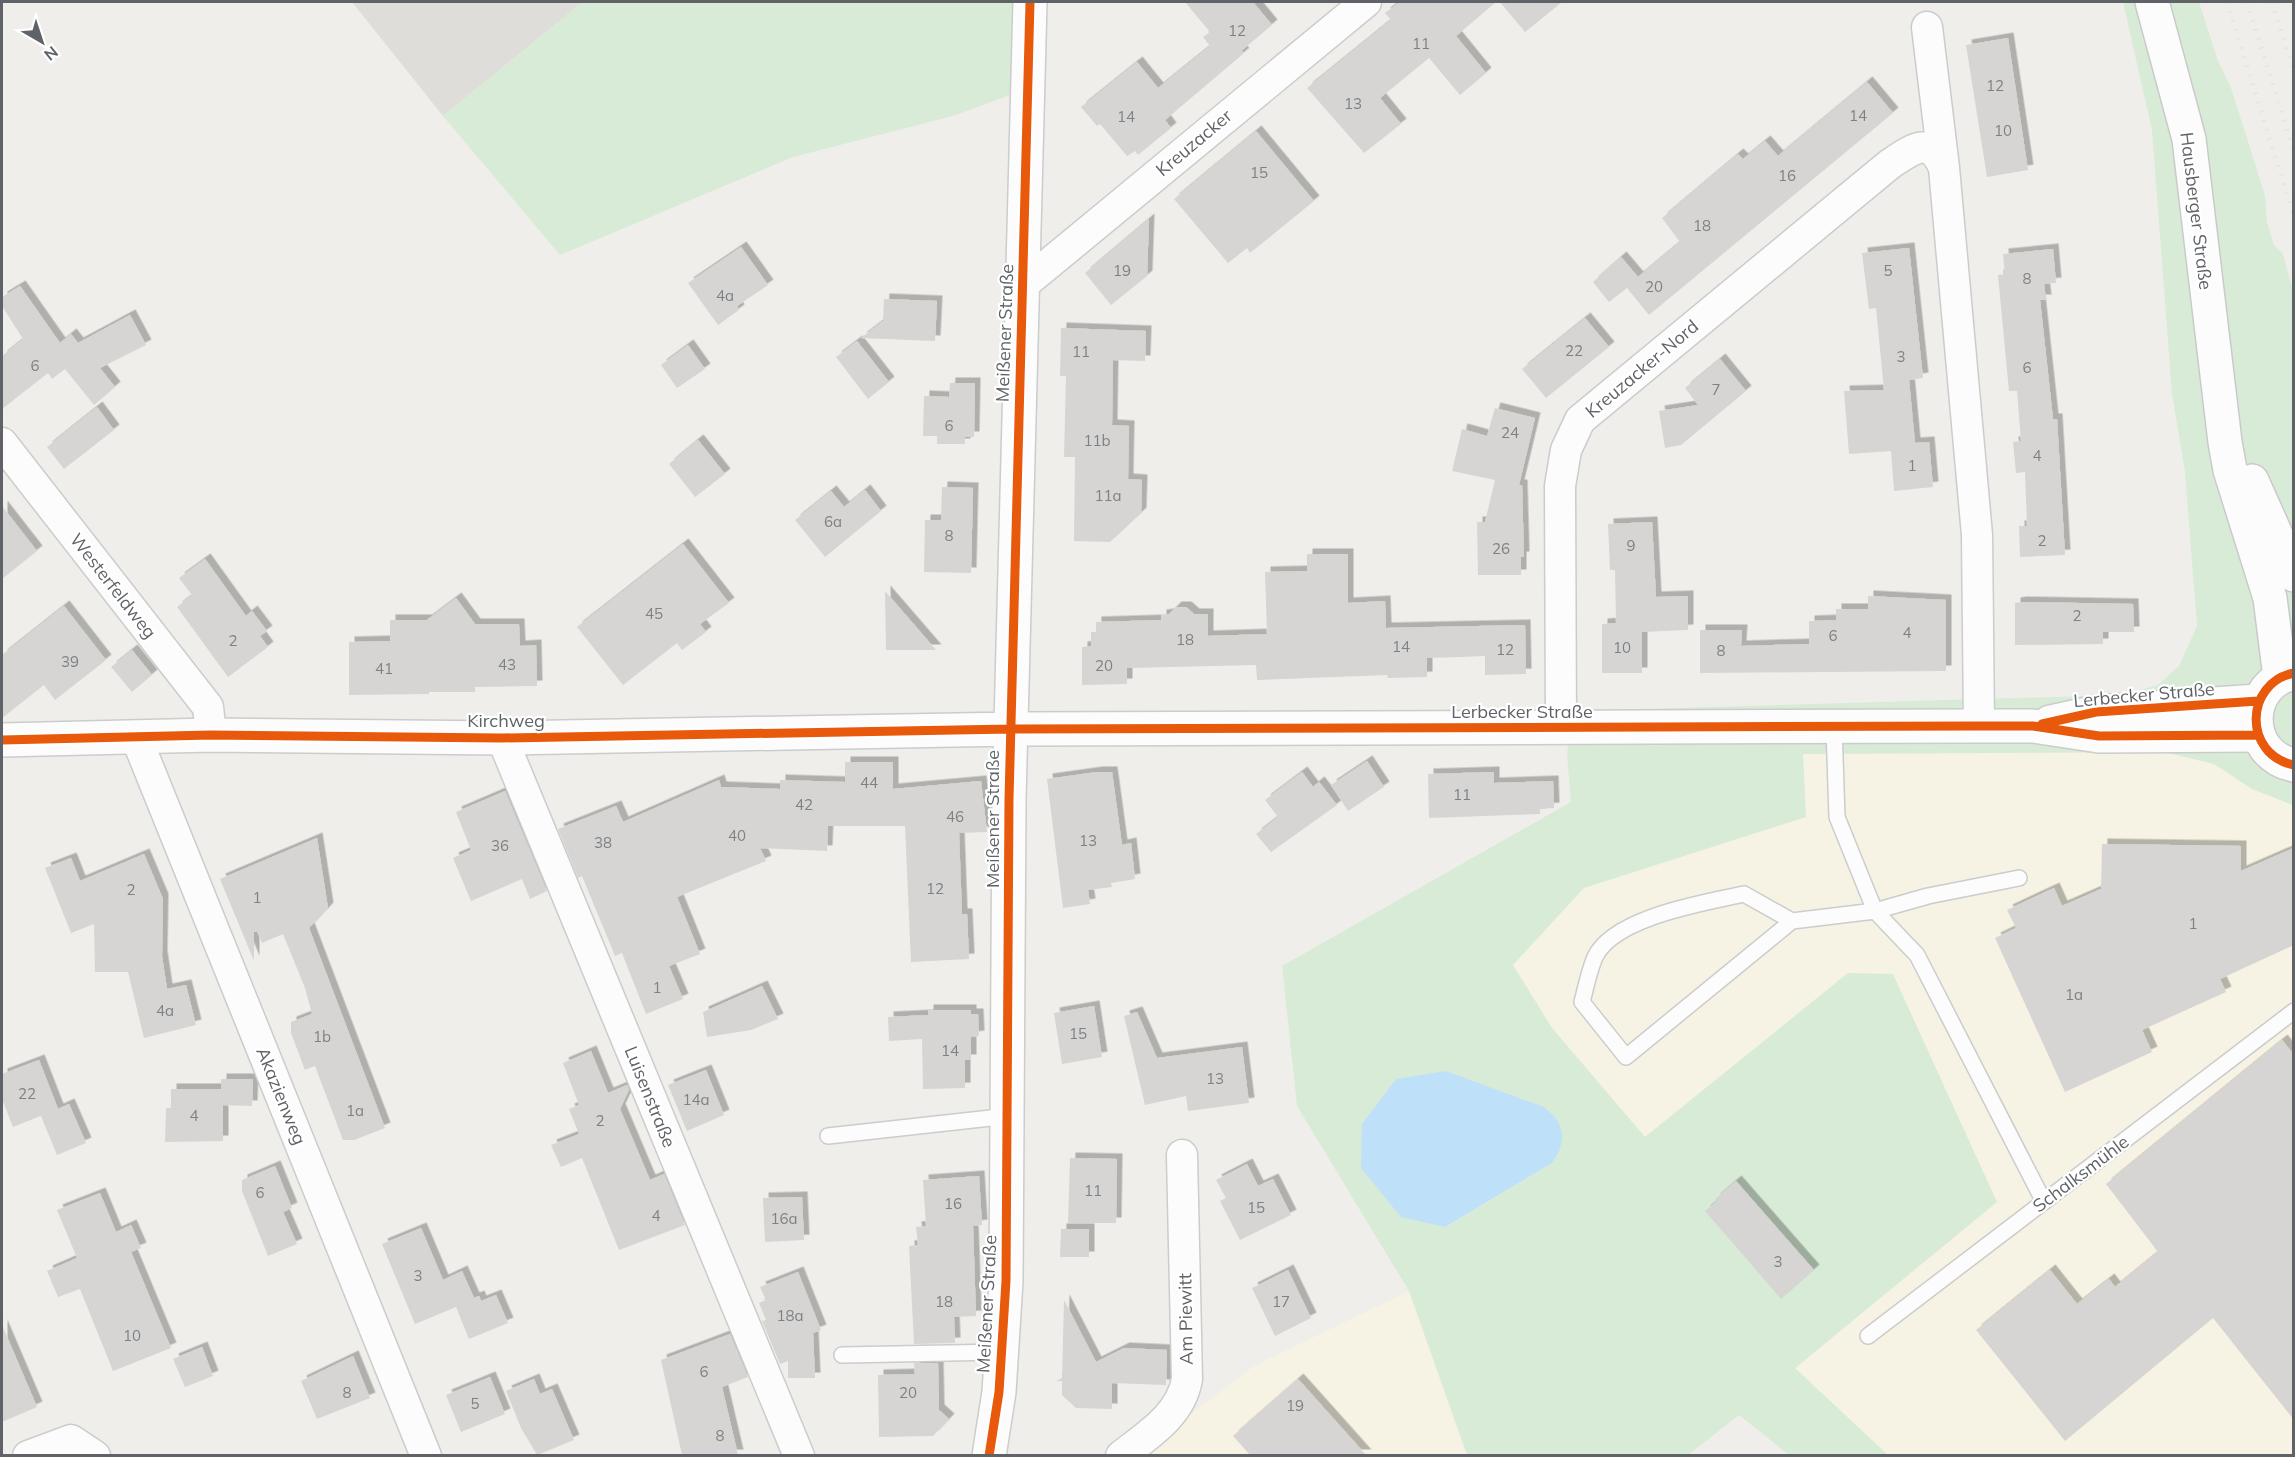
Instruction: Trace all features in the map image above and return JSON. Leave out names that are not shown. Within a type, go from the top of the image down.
[{"type":"street","name":"Meißener Straße","points":[[989,1455],[999,1392],[1002,1352],[1009,1116],[1011,729],[1030,2]]},
{"type":"street","name":"Kreuzacker","points":[[1023,285],[1366,2]]},
{"type":"street","name":"Hausberger Straße","points":[[2152,2],[2189,139],[2230,470],[2270,598],[2287,675]]},
{"type":"street","points":[[1927,27],[1944,168],[1977,535],[1979,726]]},
{"type":"street","name":"Kreuzacker-Nord","points":[[1561,728],[1560,486],[1566,450],[1580,420],[1899,158],[1915,148],[1924,147],[1932,149],[1939,156],[1944,168]]},
{"type":"street","name":"Hausberger Straße","points":[[2224,423],[2275,528],[2294,575]]},
{"type":"street","name":"Westerfeldweg","points":[[2,443],[208,707],[211,735]]},
{"type":"street","points":[[2287,675],[2263,692],[2254,718],[2257,735],[2265,748],[2276,758],[2294,765]]},
{"type":"street","name":"Lerbecker Straße","points":[[2034,726],[2096,712],[2258,701]]},
{"type":"street","name":"Lerbecker Straße","points":[[1011,729],[2034,726],[2099,736],[2257,735]]},
{"type":"street","name":"Kirchweg","points":[[2,740],[211,735],[502,738],[1011,729]]},
{"type":"street","name":"Akazienweg","points":[[136,737],[426,1455]]},
{"type":"street","name":"Luisenstraße","points":[[502,738],[799,1455]]},
{"type":"street","name":"Am Piewitt","points":[[1121,1455],[1171,1414],[1184,1396],[1187,1378],[1182,1155]]},
{"type":"street","points":[[28,1455],[71,1440],[95,1455]]},
{"type":"lane","points":[[1834,727],[1837,817],[1875,911],[1917,955],[2044,1202]]},
{"type":"lane","points":[[1791,921],[1744,894],[1660,914],[1614,935],[1596,956],[1581,1002],[1626,1057],[1791,921],[1875,911],[1928,896],[2019,878]]},
{"type":"lane","name":"Schalksmühle","points":[[1868,1336],[2294,1011]]},
{"type":"lane","points":[[828,1136],[1009,1116]]},
{"type":"lane","points":[[842,1355],[1002,1352]]},
{"type":"shaded area","points":[[352,2],[583,2],[443,116]]},
{"type":"shaded area","points":[[2164,752],[2214,764],[2252,789],[2293,805],[2293,1455],[1886,1455],[1795,1369],[1997,1202],[1848,973],[1645,1137],[1552,1028],[1513,965],[1583,888],[1806,817],[1803,754]]},
{"type":"shaded area","points":[[1409,1291],[1467,1455],[1136,1456],[1254,1366]]},
{"type":"green space","points":[[583,2],[1021,2],[1021,91],[953,116],[793,157],[560,255],[443,116]]},
{"type":"green space","points":[[2123,2],[2199,2],[2218,61],[2230,85],[2265,196],[2267,222],[2274,245],[2283,254],[2293,291],[2293,805],[2252,789],[2214,764],[2164,752],[1803,754],[1806,817],[1584,888],[1513,965],[1552,1028],[1645,1137],[1848,973],[1893,974],[1997,1202],[1795,1368],[1888,1455],[1789,1455],[1739,1415],[1688,1455],[1467,1455],[1409,1291],[1297,1106],[1282,966],[1571,802],[1567,755],[1572,711],[2124,695],[2158,685],[2179,666],[2197,626],[2185,472],[2172,394],[2152,130]],"holes":[[[1544,1107],[1551,1113],[1562,1133],[1560,1147],[1552,1163],[1445,1227]]]},
{"type":"water","points":[[1446,1071],[1544,1107],[1560,1126],[1562,1140],[1552,1163],[1445,1227],[1401,1217],[1361,1168],[1362,1124],[1396,1079]]},
{"type":"building","points":[[1185,2],[1253,2],[1272,25],[1241,51],[1244,53],[1165,120],[1171,128],[1138,155],[1135,151],[1127,156],[1100,124],[1097,126],[1081,107],[1137,62],[1158,88],[1210,46],[1203,37],[1210,32]]},
{"type":"building","points":[[1400,2],[1496,2],[1456,36],[1486,73],[1460,95],[1429,58],[1380,98],[1401,124],[1364,153],[1307,88],[1391,20],[1385,13]]},
{"type":"building","points":[[1500,2],[1562,2],[1525,32]]},
{"type":"building","points":[[2008,38],[2028,170],[1987,177],[1966,45]]},
{"type":"building","points":[[1867,82],[1893,113],[1649,315],[1627,288],[1609,302],[1593,282],[1621,257],[1638,277],[1680,242],[1662,218],[1738,154],[1743,159],[1765,141],[1778,156]]},
{"type":"building","points":[[1256,131],[1314,201],[1250,253],[1247,248],[1228,263],[1174,199]]},
{"type":"building","points":[[1149,219],[1147,276],[1111,305],[1085,273]]},
{"type":"building","points":[[741,247],[768,285],[737,306],[739,310],[718,325],[688,283]]},
{"type":"building","points":[[1909,248],[1923,378],[1909,380],[1915,443],[1929,442],[1933,487],[1894,491],[1891,451],[1849,454],[1844,391],[1884,390],[1876,308],[1869,309],[1862,253]]},
{"type":"building","points":[[2053,249],[2056,283],[2044,284],[2046,300],[2040,300],[2053,419],[2057,419],[2065,555],[2020,557],[2019,526],[2027,526],[2025,472],[2016,473],[2013,442],[2021,441],[2017,391],[2009,391],[1998,275],[2005,274],[2003,254]]},
{"type":"building","points":[[20,286],[60,343],[71,334],[78,343],[130,315],[146,345],[100,368],[115,387],[94,405],[65,369],[52,379],[48,373],[2,409],[2,356],[23,339],[2,306],[2,297]]},
{"type":"building","points":[[884,299],[937,301],[935,341],[861,338],[883,321]]},
{"type":"building","points":[[1585,318],[1609,347],[1546,398],[1522,369]]},
{"type":"building","points":[[1061,328],[1146,331],[1145,361],[1113,360],[1112,425],[1129,426],[1128,479],[1142,480],[1141,513],[1110,542],[1074,541],[1075,457],[1064,457],[1066,376],[1060,376]]},
{"type":"building","points":[[857,341],[889,382],[868,399],[836,357]]},
{"type":"building","points":[[688,345],[705,369],[677,388],[661,365]]},
{"type":"building","points":[[1720,359],[1746,391],[1681,445],[1665,448],[1659,411],[1698,405],[1685,388]]},
{"type":"building","points":[[950,383],[975,383],[974,437],[965,437],[965,444],[937,444],[937,436],[923,436],[924,396],[949,397]]},
{"type":"building","points":[[97,407],[114,430],[64,469],[47,447]]},
{"type":"building","points":[[1495,408],[1535,418],[1519,485],[1522,485],[1524,557],[1521,557],[1521,575],[1478,575],[1477,522],[1485,522],[1495,480],[1452,471],[1462,429],[1487,436]]},
{"type":"building","points":[[698,440],[725,474],[695,497],[669,464]]},
{"type":"building","points":[[942,487],[973,488],[971,573],[924,572],[925,520],[941,520]]},
{"type":"building","points":[[865,490],[881,511],[825,557],[795,520],[831,491],[844,507]]},
{"type":"building","points":[[2,506],[37,551],[2,579]]},
{"type":"building","points":[[1652,522],[1656,597],[1688,596],[1688,630],[1642,632],[1642,673],[1602,673],[1602,624],[1616,623],[1615,570],[1610,570],[1608,524]]},
{"type":"building","points":[[683,544],[729,603],[700,624],[706,632],[682,650],[677,643],[623,685],[577,627]]},
{"type":"building","points":[[1307,554],[1348,554],[1348,603],[1385,601],[1386,628],[1525,625],[1526,674],[1485,675],[1485,656],[1427,658],[1427,677],[1388,678],[1387,675],[1257,680],[1256,665],[1127,668],[1127,684],[1082,685],[1082,647],[1091,646],[1091,632],[1096,632],[1096,622],[1161,620],[1161,615],[1169,614],[1176,607],[1186,607],[1194,614],[1208,614],[1208,636],[1267,634],[1265,572],[1307,571]]},
{"type":"building","points":[[205,559],[246,616],[252,611],[267,631],[260,636],[268,647],[228,677],[177,607],[192,595],[179,578]]},
{"type":"building","points":[[885,591],[936,650],[886,650]]},
{"type":"building","points":[[1868,596],[1946,600],[1946,671],[1700,673],[1700,630],[1742,630],[1741,646],[1809,644],[1809,621],[1836,620],[1836,609],[1868,609]]},
{"type":"building","points":[[456,598],[475,624],[519,624],[520,646],[536,645],[537,686],[475,687],[475,692],[349,695],[349,642],[390,641],[390,620],[427,620]]},
{"type":"building","points":[[2015,603],[2133,604],[2134,632],[2103,632],[2103,644],[2015,645]]},
{"type":"building","points":[[64,606],[106,660],[55,700],[44,685],[2,718],[2,655]]},
{"type":"building","points":[[132,650],[152,675],[132,692],[111,667]]},
{"type":"building","points":[[1367,761],[1384,787],[1348,811],[1331,785]]},
{"type":"building","points":[[845,762],[893,762],[893,789],[981,781],[987,832],[959,833],[962,914],[967,914],[969,959],[911,962],[905,826],[828,826],[827,851],[760,848],[766,861],[677,897],[700,954],[669,966],[683,999],[646,1014],[622,953],[615,956],[582,876],[578,878],[558,829],[616,806],[623,822],[719,780],[721,787],[780,789],[780,780],[845,782]]},
{"type":"building","points":[[1112,772],[1122,845],[1131,843],[1135,879],[1111,883],[1112,887],[1088,890],[1090,904],[1063,908],[1047,779]]},
{"type":"building","points":[[1302,772],[1313,787],[1319,782],[1337,805],[1271,852],[1256,834],[1278,817],[1265,800]]},
{"type":"building","points":[[1494,772],[1494,783],[1553,781],[1554,808],[1540,809],[1540,814],[1429,818],[1428,774]]},
{"type":"building","points":[[505,791],[547,891],[530,899],[522,879],[471,901],[453,858],[471,850],[456,812]]},
{"type":"building","points":[[317,838],[328,908],[309,928],[385,1128],[354,1140],[343,1140],[315,1066],[305,1070],[291,1033],[291,1022],[312,1014],[305,988],[283,934],[262,943],[257,931],[254,932],[254,961],[220,879]]},
{"type":"building","points":[[2102,844],[2241,846],[2241,871],[2294,848],[2294,945],[2220,979],[2226,992],[2142,1030],[2152,1052],[2065,1092],[1995,938],[2016,928],[2007,910],[2054,888],[2062,906],[2101,889]]},
{"type":"building","points":[[144,854],[163,899],[162,956],[167,989],[186,985],[196,1025],[144,1038],[128,972],[95,972],[94,924],[71,933],[45,868],[71,858],[80,881]]},
{"type":"building","points":[[762,986],[778,1019],[751,1030],[707,1037],[703,1012]]},
{"type":"building","points":[[1094,1006],[1102,1057],[1062,1064],[1054,1013]]},
{"type":"building","points":[[928,1010],[971,1010],[971,1014],[978,1014],[979,1036],[971,1037],[971,1060],[965,1060],[965,1088],[923,1089],[922,1039],[889,1041],[888,1017],[928,1015]]},
{"type":"building","points":[[1137,1012],[1157,1058],[1242,1047],[1249,1103],[1188,1111],[1186,1096],[1145,1105],[1124,1016]]},
{"type":"building","points":[[2282,1040],[2294,1055],[2294,1420],[2213,1318],[2065,1441],[1976,1330],[2050,1270],[2077,1304],[2109,1279],[2115,1287],[2158,1252],[2106,1184]]},
{"type":"building","points":[[591,1051],[608,1093],[627,1085],[629,1090],[620,1109],[650,1180],[664,1174],[685,1225],[619,1250],[582,1158],[561,1167],[551,1145],[579,1134],[569,1109],[579,1105],[563,1063]]},
{"type":"building","points":[[39,1060],[58,1109],[69,1104],[86,1143],[57,1155],[41,1116],[53,1111],[13,1127],[2,1099],[2,1074]]},
{"type":"building","points":[[706,1070],[724,1115],[687,1131],[668,1085]]},
{"type":"building","points":[[221,1079],[253,1079],[252,1106],[223,1105],[223,1141],[165,1142],[166,1108],[171,1108],[171,1089],[221,1089]]},
{"type":"building","points":[[1070,1158],[1117,1159],[1116,1223],[1068,1223]]},
{"type":"building","points":[[1247,1164],[1258,1186],[1273,1179],[1291,1215],[1240,1240],[1220,1201],[1226,1198],[1216,1180]]},
{"type":"building","points":[[275,1166],[292,1208],[283,1212],[297,1244],[268,1256],[242,1191],[242,1180]]},
{"type":"building","points":[[979,1176],[982,1225],[973,1226],[976,1316],[954,1317],[955,1343],[914,1344],[909,1246],[918,1245],[916,1227],[926,1226],[923,1180]]},
{"type":"building","points":[[1736,1181],[1814,1270],[1781,1299],[1705,1211]]},
{"type":"building","points":[[100,1193],[116,1232],[131,1225],[141,1248],[131,1252],[171,1348],[113,1371],[80,1289],[58,1297],[47,1271],[77,1258],[57,1210]]},
{"type":"building","points":[[802,1197],[804,1240],[765,1242],[763,1198]]},
{"type":"building","points":[[421,1228],[443,1280],[462,1271],[474,1298],[479,1296],[481,1301],[496,1295],[508,1323],[469,1339],[456,1307],[415,1324],[382,1244]]},
{"type":"building","points":[[1061,1229],[1089,1229],[1089,1257],[1060,1257]]},
{"type":"building","points":[[1288,1270],[1311,1318],[1275,1336],[1252,1288]]},
{"type":"building","points":[[798,1272],[821,1330],[813,1333],[815,1378],[788,1378],[788,1361],[780,1364],[762,1321],[766,1320],[759,1303],[766,1300],[760,1287]]},
{"type":"building","points":[[1064,1300],[1096,1362],[1124,1348],[1167,1350],[1166,1385],[1112,1383],[1112,1409],[1076,1408],[1062,1395],[1062,1381],[1056,1381],[1062,1378]]},
{"type":"building","points":[[2,1325],[37,1407],[2,1422]]},
{"type":"building","points":[[730,1334],[748,1377],[722,1387],[738,1455],[682,1455],[661,1360]]},
{"type":"building","points":[[202,1347],[213,1376],[185,1387],[173,1359]]},
{"type":"building","points":[[353,1356],[370,1398],[317,1419],[301,1381]]},
{"type":"building","points":[[914,1363],[938,1363],[939,1410],[949,1419],[933,1436],[879,1437],[878,1375],[915,1374]]},
{"type":"building","points":[[490,1377],[505,1414],[461,1432],[446,1395]]},
{"type":"building","points":[[534,1379],[540,1394],[552,1389],[574,1440],[537,1455],[521,1428],[506,1391]]},
{"type":"building","points":[[1298,1379],[1366,1455],[1250,1455],[1233,1436]]},
{"type":"railway","points":[[2227,2],[2294,217]]},
{"type":"railway","points":[[2247,2],[2294,152]]},
{"type":"railway","points":[[2272,2],[2294,72]]},
{"type":"cycle path","points":[[989,1456],[999,1392],[1006,1281],[1009,799],[1030,2]]},
{"type":"cycle path","points":[[2294,673],[2278,679],[2266,690],[2259,704],[2256,719],[2258,734],[2265,748],[2277,759],[2294,765]]},
{"type":"cycle path","points":[[2042,724],[2096,712],[2258,701]]},
{"type":"cycle path","points":[[2,740],[211,735],[502,738],[1011,729],[1979,726],[2033,726],[2099,736],[2257,735]]}]
